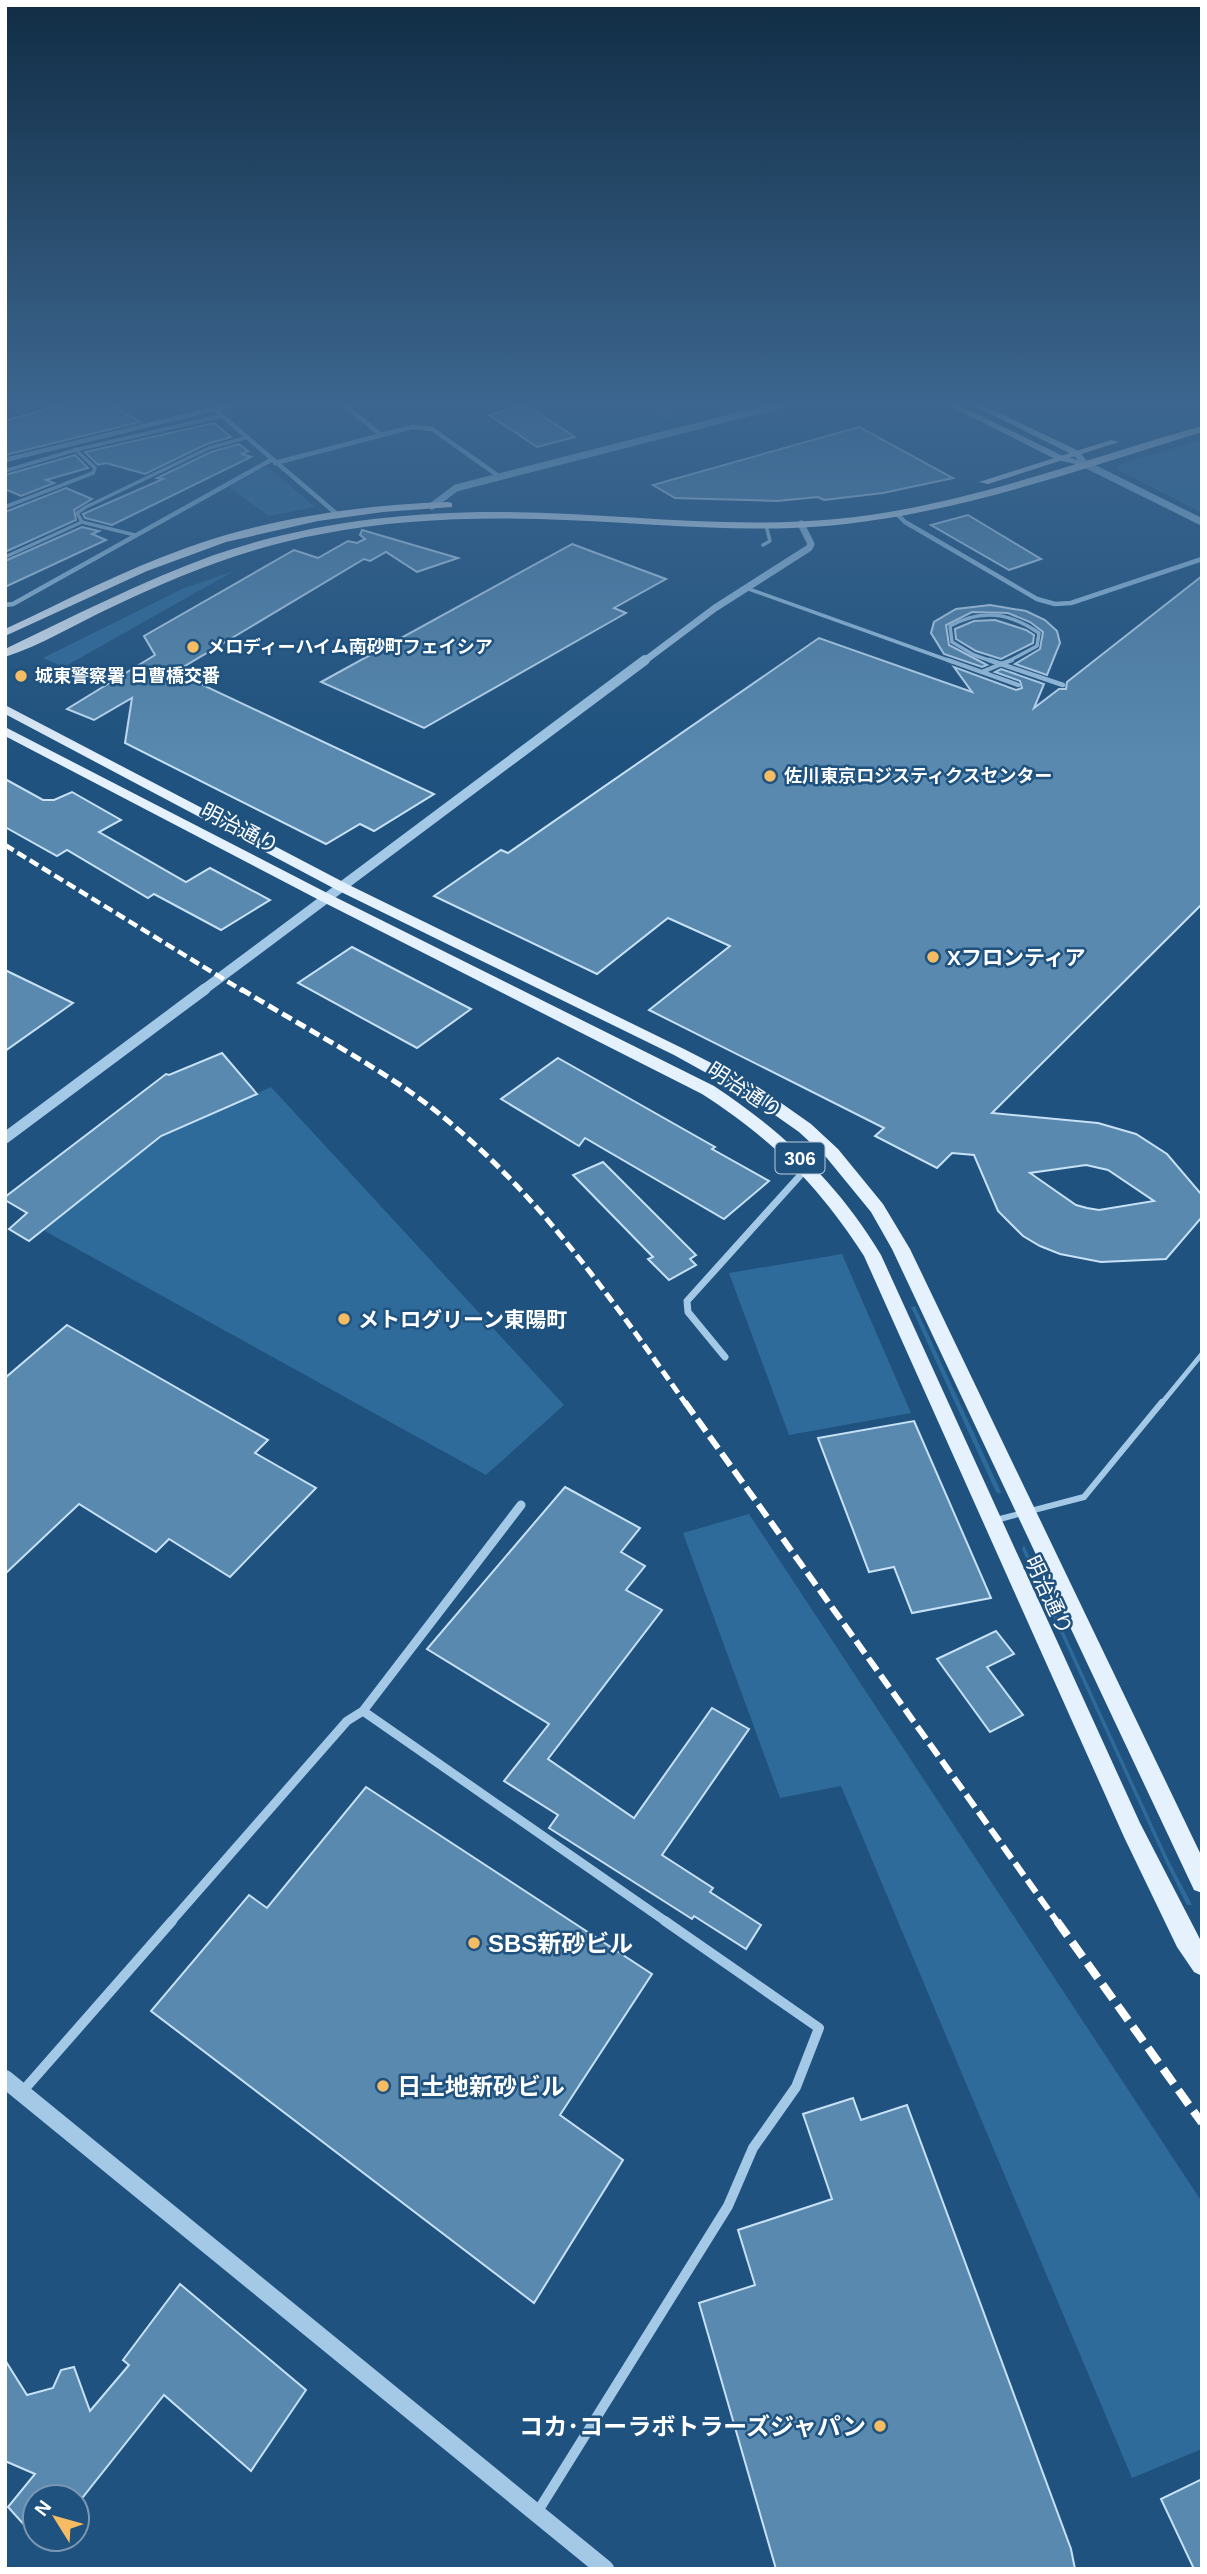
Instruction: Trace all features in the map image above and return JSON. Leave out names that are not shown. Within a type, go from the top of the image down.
[{"type":"main road","points":[[5,633],[190,550],[254,530],[311,519]]},
{"type":"main road","points":[[5,654],[144,589],[218,558],[280,540],[415,519]]},
{"type":"main road","points":[[571,519],[677,525],[766,526],[848,519]]},
{"type":"main road","name":"明治通り","points":[[5,709],[342,887],[726,1076],[805,1128],[832,1153],[877,1208],[901,1249],[1202,1882]]},
{"type":"main road","name":"明治通り","points":[[5,732],[326,898],[708,1090],[757,1122],[808,1166],[849,1217],[872,1255],[1132,1830],[1185,1939],[1202,1964]]},
{"type":"street","points":[[5,606],[165,519]]},
{"type":"street","points":[[902,519],[1037,599],[1055,604],[1072,603],[1202,559]]},
{"type":"street","points":[[5,1138],[746,588],[809,548],[811,544],[801,524]]},
{"type":"street","points":[[725,1357],[688,1312],[687,1301],[808,1166]]},
{"type":"street","points":[[22,2092],[348,1721],[363,1710],[521,1506]]},
{"type":"street","points":[[363,1710],[819,2028],[796,2087],[753,2148],[728,2206],[537,2513]]},
{"type":"street","points":[[5,2079],[605,2569]]},
{"type":"lane","points":[[5,557],[82,522],[135,535]]},
{"type":"lane","points":[[763,545],[770,541],[766,526]]},
{"type":"lane","points":[[746,588],[1018,685]]},
{"type":"lane","points":[[982,672],[995,667],[1007,662],[1019,657],[1037,646],[1039,633],[1023,621],[993,612],[965,616],[950,626],[952,642],[974,655],[999,663],[1012,668],[1063,685]]},
{"type":"lane","points":[[990,1521],[1027,1514],[1084,1497],[1202,1354]]},
{"type":"shaded area","points":[[234,571],[64,667],[43,658],[182,589]]},
{"type":"shaded area","name":"メトログリーン東陽町","points":[[271,1087],[564,1405],[486,1475],[43,1230],[161,1136]]},
{"type":"shaded area","points":[[842,1254],[911,1413],[789,1435],[729,1273]]},
{"type":"shaded area","points":[[915,1306],[1000,1494],[996,1492],[911,1307]]},
{"type":"shaded area","points":[[749,1514],[1202,2202],[1202,2449],[1132,2478],[841,1786],[780,1798],[683,1533]]},
{"type":"shaded area","points":[[1024,1545],[1169,1861],[1192,1905],[1187,1905],[1167,1865],[1022,1549]]},
{"type":"building","points":[[5,519],[76,519],[76,520],[5,552]]},
{"type":"building","points":[[89,519],[124,519],[112,525]]},
{"type":"building","points":[[953,519],[975,519],[1041,559],[1009,570],[931,525]]},
{"type":"building","points":[[82,527],[99,531],[92,534],[106,540],[5,587],[5,561]]},
{"type":"building","points":[[362,530],[458,558],[417,572],[386,552],[370,561],[364,559],[175,672],[434,794],[374,831],[360,824],[326,844],[125,743],[132,698],[94,720],[67,709],[155,655],[144,636],[294,550],[318,558],[348,541],[357,543],[365,539],[360,535]]},
{"type":"building","points":[[572,544],[666,579],[614,608],[626,613],[424,728],[321,682]]},
{"type":"building","name":"Xフロンティア","points":[[1202,576],[1202,904],[992,1113],[1098,1123],[1136,1134],[1167,1154],[1202,1195],[1202,1217],[1166,1259],[1101,1262],[1060,1254],[1040,1246],[1023,1236],[998,1211],[974,1155],[952,1153],[937,1168],[875,1136],[884,1128],[649,1010],[730,946],[668,918],[597,974],[434,896],[501,850],[508,853],[819,638],[972,692],[954,667],[1016,690],[1022,688],[1020,681],[995,672],[1001,669],[1044,684],[1034,708],[1059,689],[1066,689],[1067,682]],"holes":[[[1086,1165],[1108,1170],[1154,1201],[1099,1210],[1087,1208],[1076,1205],[1030,1173]]]},
{"type":"building","points":[[990,605],[1026,611],[1045,620],[1057,631],[1060,643],[1047,675],[1015,664],[1040,649],[1043,632],[1030,622],[1008,613],[972,612],[946,625],[949,645],[987,665],[982,667],[944,654],[931,633],[934,622],[956,609]]},
{"type":"building","points":[[995,620],[1026,630],[1034,635],[1033,643],[1001,659],[976,651],[956,639],[955,629],[974,621]]},
{"type":"building","points":[[5,779],[43,800],[54,800],[72,792],[121,820],[99,832],[186,882],[210,868],[270,900],[221,930],[154,894],[148,898],[67,850],[57,856],[5,827]]},
{"type":"building","points":[[352,947],[471,1009],[417,1048],[298,983]]},
{"type":"building","points":[[5,970],[73,1003],[5,1051]]},
{"type":"building","points":[[222,1053],[257,1094],[161,1136],[29,1241],[9,1229],[27,1213],[5,1200],[5,1197],[166,1074]]},
{"type":"building","points":[[558,1058],[715,1147],[712,1149],[769,1181],[724,1219],[585,1138],[579,1146],[501,1099]]},
{"type":"building","points":[[603,1162],[696,1255],[690,1259],[696,1265],[669,1280],[648,1259],[653,1257],[573,1175]]},
{"type":"building","points":[[67,1325],[268,1440],[255,1453],[316,1488],[230,1577],[169,1539],[156,1552],[79,1504],[5,1574],[5,1378]]},
{"type":"building","points":[[914,1421],[991,1598],[912,1613],[894,1567],[869,1572],[818,1438]]},
{"type":"building","points":[[565,1487],[640,1528],[621,1552],[645,1566],[626,1590],[662,1610],[548,1759],[634,1818],[712,1708],[749,1729],[662,1855],[713,1888],[710,1892],[761,1925],[746,1949],[694,1916],[692,1919],[549,1828],[558,1815],[504,1781],[549,1724],[427,1649]]},
{"type":"building","points":[[996,1631],[1014,1654],[987,1667],[1023,1715],[990,1732],[937,1659]]},
{"type":"building","points":[[366,1787],[652,1974],[560,2115],[623,2160],[534,2303],[151,2011],[249,1895],[267,1908]]},
{"type":"building","name":"コカ･コーラボトラーズジャパン","points":[[853,2098],[861,2120],[907,2105],[1071,2549],[1075,2569],[776,2569],[699,2303],[755,2285],[738,2230],[832,2199],[803,2114]]},
{"type":"building","points":[[180,2284],[306,2390],[251,2471],[164,2395],[91,2487],[91,2483],[28,2483],[35,2474],[5,2461],[5,2360],[27,2395],[53,2388],[61,2370],[74,2367],[90,2411],[129,2365],[123,2360]]},
{"type":"building","points":[[1202,2479],[1202,2569],[1194,2569],[1161,2499]]},
{"type":"building","points":[[21,2491],[21,2521],[8,2507]]},
{"type":"railway","points":[[5,845],[243,991]]},
{"type":"railway","points":[[241,989],[409,1091],[451,1123],[490,1158],[561,1236],[593,1276],[686,1404]]},
{"type":"railway","points":[[685,1402],[1058,1923]]},
{"type":"railway","points":[[1057,1921],[1202,2123]]},
{"type":"place","name":"メロディーハイム南砂町フェイシア","points":[[193,647]]},
{"type":"place","name":"城東警察署 日曹橋交番","points":[[21,676]]},
{"type":"place","name":"佐川東京ロジスティクスセンター","points":[[770,776]]},
{"type":"place","name":"Xフロンティア","points":[[933,957]]},
{"type":"place","name":"メトログリーン東陽町","points":[[344,1319]]},
{"type":"place","name":"SBS新砂ビル","points":[[474,1943]]},
{"type":"place","name":"日土地新砂ビル","points":[[383,2086]]},
{"type":"place","name":"コカ･コーラボトラーズジャパン","points":[[880,2426]]}]
